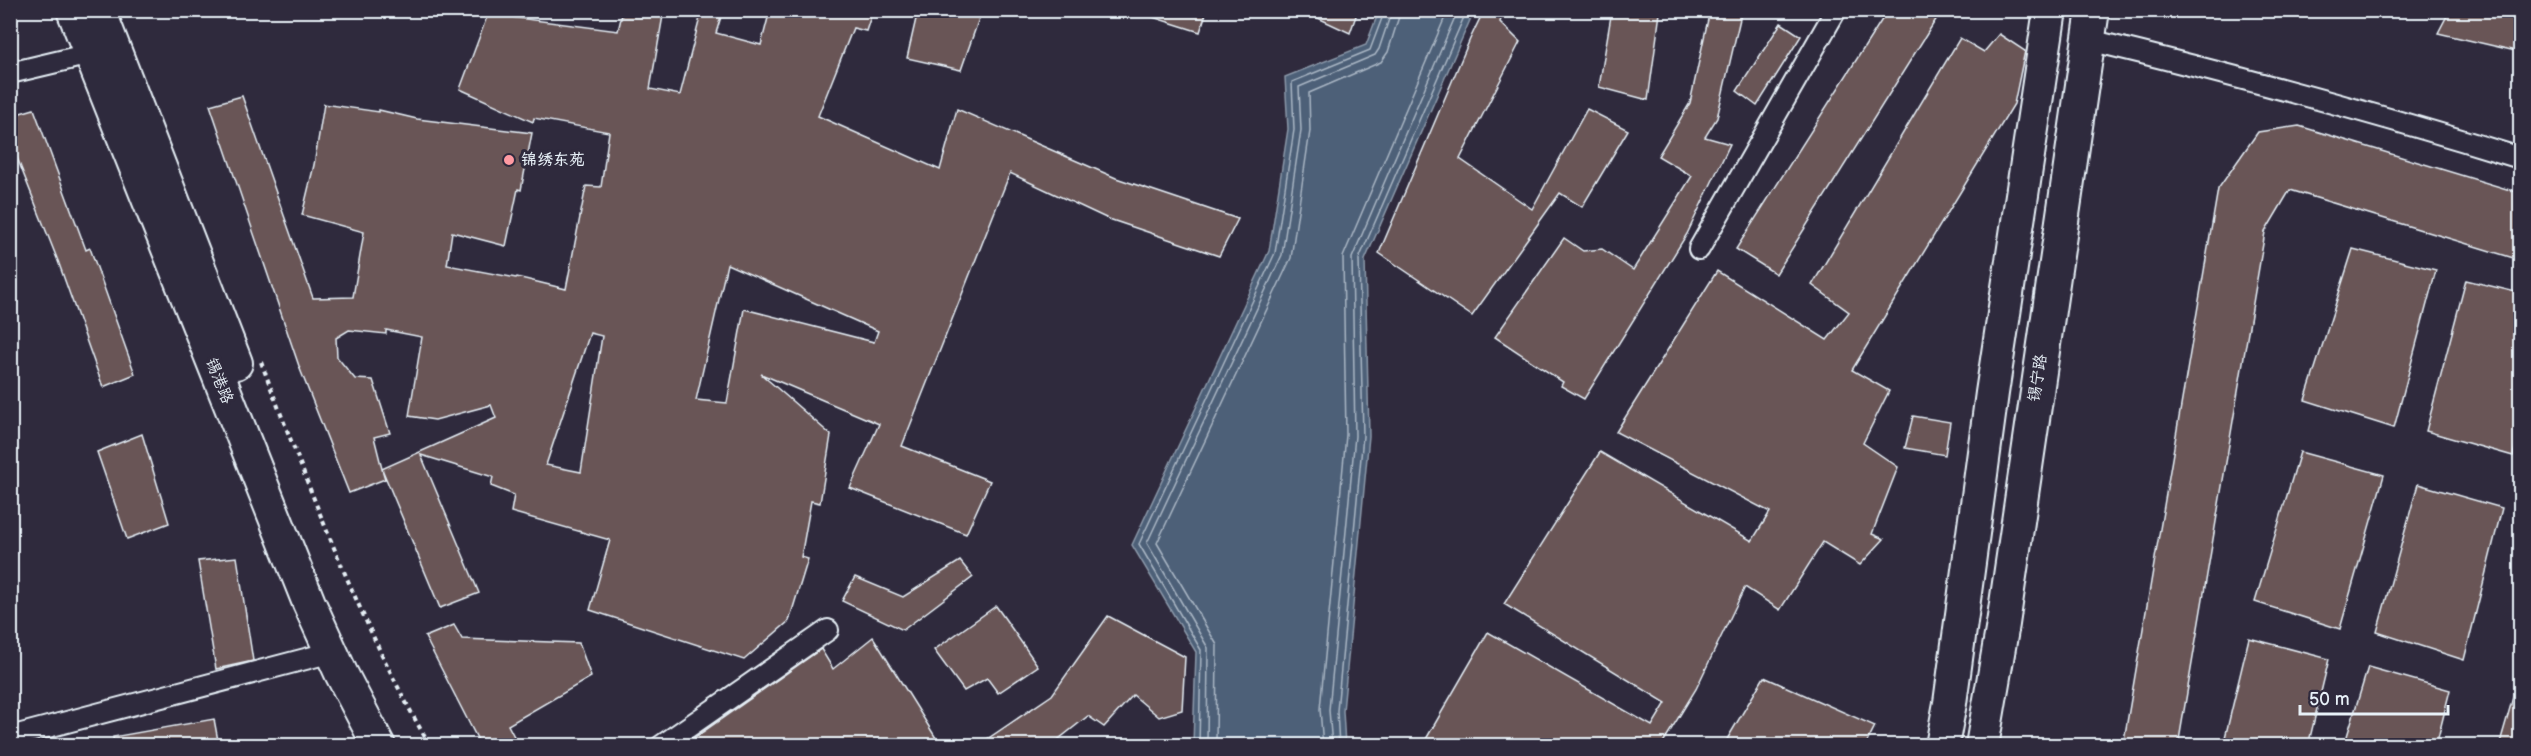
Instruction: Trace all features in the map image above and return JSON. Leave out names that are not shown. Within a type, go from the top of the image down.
[{"type":"main road","name":"锡港路","points":[[73,10],[270,508],[332,652],[379,746]]},
{"type":"main road","name":"锡港路","points":[[99,10],[328,595],[360,664],[403,746]]},
{"type":"main road","points":[[1942,746],[1952,692],[1992,393],[2050,10]]},
{"type":"main road","name":"锡宁路","points":[[1982,746],[2005,612],[2091,25]]},
{"type":"street","points":[[1699,249],[1836,10]]},
{"type":"street","points":[[2091,25],[2215,70],[2405,122],[2520,158]]},
{"type":"street","points":[[10,73],[90,54]]},
{"type":"street","points":[[661,746],[828,630]]},
{"type":"street","points":[[10,737],[332,652]]},
{"type":"path","points":[[259,357],[349,585],[380,653],[430,746]]},
{"type":"water","points":[[1379,11],[1474,11],[1365,260],[1369,436],[1343,711],[1345,745],[1193,745],[1196,652],[1132,545],[1269,251],[1288,129],[1285,77],[1366,45]]},
{"type":"building","points":[[623,10],[664,10],[650,89],[680,95],[702,10],[723,10],[716,33],[761,45],[770,10],[873,10],[866,31],[853,28],[818,116],[940,170],[957,109],[1116,178],[1238,219],[1219,256],[1106,218],[1010,173],[902,446],[990,481],[966,534],[850,488],[879,424],[761,374],[831,435],[820,503],[811,501],[801,557],[808,559],[789,621],[744,660],[590,610],[610,540],[511,512],[514,495],[491,486],[493,477],[421,455],[479,593],[440,608],[382,469],[385,479],[349,493],[300,369],[210,105],[242,96],[313,298],[353,297],[364,232],[302,215],[314,165],[324,104],[379,112],[379,110],[417,119],[532,133],[521,190],[518,189],[506,246],[452,232],[447,265],[517,277],[566,289],[586,186],[601,187],[609,132],[534,118],[533,122],[460,89],[488,14],[618,31]],"holes":[[[727,264],[878,331],[874,342],[744,309],[727,403],[696,400]],[[349,330],[386,334],[386,330],[422,337],[409,416],[435,420],[491,405],[496,418],[382,469],[374,437],[390,433],[373,380],[355,379],[337,357],[336,338]],[[590,333],[602,336],[581,472],[546,465]]]},
{"type":"building","points":[[918,10],[982,10],[961,70],[907,58]]},
{"type":"building","points":[[1143,10],[1207,10],[1200,32],[1143,14]]},
{"type":"building","points":[[1301,10],[1358,10],[1350,33]]},
{"type":"building","points":[[1484,10],[1504,10],[1500,22],[1520,42],[1460,159],[1532,209],[1587,109],[1628,130],[1582,207],[1560,193],[1472,316],[1379,253]]},
{"type":"building","points":[[1612,10],[1660,13],[1648,100],[1599,87]]},
{"type":"building","points":[[1710,10],[1742,10],[1717,118],[1705,137],[1730,144],[1687,234],[1584,399],[1561,386],[1563,382],[1495,337],[1564,238],[1583,251],[1602,249],[1633,270],[1692,176],[1658,156],[1690,103]]},
{"type":"building","points":[[1888,10],[1942,10],[1776,274],[1736,249]]},
{"type":"building","points":[[2450,10],[2520,10],[2520,52],[2438,33]]},
{"type":"building","points":[[1781,23],[1801,36],[1757,106],[1737,91]]},
{"type":"building","points":[[1999,34],[2025,51],[2014,104],[1852,370],[1889,391],[1863,443],[1898,467],[1872,534],[1884,539],[1860,565],[1823,542],[1780,610],[1745,587],[1696,689],[1661,746],[1422,746],[1488,632],[1652,726],[1666,703],[1504,604],[1600,452],[1752,541],[1770,512],[1616,432],[1717,271],[1827,340],[1849,312],[1812,285],[1960,38],[1984,52]]},
{"type":"building","points":[[34,109],[86,250],[90,248],[135,374],[103,387],[58,261],[10,140],[10,116]]},
{"type":"building","points":[[2299,126],[2520,193],[2520,260],[2290,190],[2265,232],[2178,746],[2123,746],[2218,189],[2258,132]]},
{"type":"building","points":[[2353,249],[2436,270],[2394,428],[2305,400]]},
{"type":"building","points":[[2466,280],[2520,293],[2520,429],[2513,456],[2426,431]]},
{"type":"building","points":[[1913,416],[1950,422],[1945,455],[1905,448]]},
{"type":"building","points":[[142,434],[169,523],[127,539],[97,452]]},
{"type":"building","points":[[2300,452],[2384,475],[2340,629],[2255,602]]},
{"type":"building","points":[[2418,484],[2502,508],[2464,660],[2377,632]]},
{"type":"building","points":[[237,557],[253,661],[216,669],[198,561]]},
{"type":"building","points":[[960,561],[973,577],[903,630],[842,601],[855,577],[903,597]]},
{"type":"building","points":[[996,606],[1038,666],[998,693],[987,678],[964,691],[934,650]]},
{"type":"building","points":[[1108,616],[1185,657],[1182,710],[1159,717],[1133,695],[1104,727],[1088,716],[1050,746],[977,746],[1052,695]]},
{"type":"building","points":[[454,625],[462,639],[579,643],[591,677],[508,725],[519,746],[481,746],[425,637]]},
{"type":"building","points":[[873,637],[941,746],[683,746],[821,649],[833,669]]},
{"type":"building","points":[[2249,638],[2329,659],[2308,746],[2223,746]]},
{"type":"building","points":[[2368,667],[2450,690],[2436,746],[2344,746]]},
{"type":"building","points":[[1764,677],[1875,726],[1865,746],[1723,746]]},
{"type":"building","points":[[2516,687],[2520,687],[2520,746],[2499,746]]},
{"type":"building","points":[[214,719],[219,746],[114,746],[113,737]]},
{"type":"place","name":"锦绣东苑","points":[[509,160]]}]
